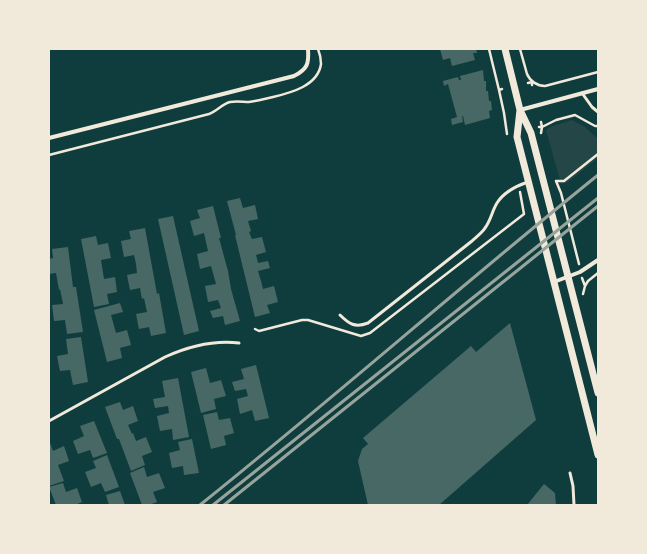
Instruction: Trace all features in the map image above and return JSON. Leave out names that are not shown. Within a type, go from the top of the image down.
[{"type":"street","points":[[49,138],[294,76],[305,69],[308,63],[308,49]]},
{"type":"street","points":[[505,49],[520,110],[531,133],[598,393]]},
{"type":"street","points":[[520,110],[598,89]]},
{"type":"street","points":[[520,110],[516,137],[598,455]]},
{"type":"street","points":[[554,282],[580,272],[598,260]]},
{"type":"lane","points":[[582,93],[592,107],[598,112]]},
{"type":"lane","points":[[340,315],[353,325],[360,326],[368,323],[472,242],[490,220],[498,202],[502,197],[518,185],[528,182]]},
{"type":"lane","points":[[49,421],[177,351],[216,343],[239,343]]},
{"type":"lane","points":[[570,473],[573,486],[574,505]]},
{"type":"path","points":[[49,155],[210,114],[223,105],[233,101],[250,102],[289,93],[308,84],[320,69],[318,49]]},
{"type":"path","points":[[489,49],[501,90],[507,135]]},
{"type":"path","points":[[520,49],[526,74],[532,83]]},
{"type":"path","points":[[528,83],[545,86],[598,72]]},
{"type":"path","points":[[541,127],[556,120],[575,115],[595,126],[598,126]]},
{"type":"path","points":[[541,122],[541,136]]},
{"type":"path","points":[[580,272],[578,256],[561,193],[555,181],[564,181],[598,154]]},
{"type":"path","points":[[585,286],[588,281],[598,273]]},
{"type":"shaded area","points":[[572,120],[585,127],[598,139],[598,158],[568,182],[561,184],[546,130],[550,127]]},
{"type":"building","points":[[440,49],[476,49],[477,53],[473,53],[475,60],[452,66],[450,58],[443,60]]},
{"type":"building","points":[[483,70],[484,81],[486,81],[486,91],[488,91],[489,101],[491,101],[492,110],[489,111],[490,118],[465,125],[462,116],[463,122],[452,125],[451,119],[457,117],[448,84],[444,86],[443,81],[458,77],[459,80],[461,80],[460,76]]},
{"type":"building","points":[[240,198],[243,208],[255,205],[258,219],[248,221],[251,231],[249,232],[252,239],[262,237],[266,252],[256,255],[258,263],[268,261],[270,268],[258,271],[263,289],[274,286],[278,302],[267,305],[270,313],[255,317],[227,201]]},
{"type":"building","points":[[213,206],[221,238],[219,238],[240,321],[225,325],[223,316],[213,318],[210,311],[221,308],[218,300],[208,302],[205,286],[216,284],[211,266],[200,269],[197,254],[208,251],[204,233],[194,236],[190,221],[200,218],[197,210]]},
{"type":"building","points":[[173,216],[199,331],[184,335],[158,219]]},
{"type":"building","points":[[145,228],[166,333],[151,336],[149,327],[139,329],[136,314],[147,312],[140,288],[130,290],[127,275],[137,273],[136,264],[134,255],[124,257],[121,241],[131,239],[129,231]]},
{"type":"building","points":[[96,236],[98,245],[108,243],[111,258],[101,260],[104,279],[115,277],[117,292],[107,294],[109,304],[94,307],[81,239]]},
{"type":"building","points":[[68,247],[73,287],[76,287],[83,332],[67,334],[65,320],[54,321],[52,305],[63,304],[56,273],[49,274],[49,259],[53,258],[52,249]]},
{"type":"building","points":[[120,303],[123,312],[111,315],[116,333],[127,330],[131,345],[120,348],[122,358],[107,362],[94,310]]},
{"type":"building","points":[[510,323],[536,420],[439,505],[368,505],[358,461],[362,449],[368,444],[363,438],[471,346],[476,352]]},
{"type":"building","points":[[81,337],[88,382],[73,385],[70,370],[60,371],[57,356],[68,354],[66,339]]},
{"type":"building","points":[[256,365],[269,418],[255,421],[252,410],[240,414],[237,399],[248,396],[246,389],[235,391],[232,382],[244,379],[241,369]]},
{"type":"building","points":[[206,368],[210,383],[221,380],[226,396],[214,399],[216,409],[201,413],[191,372]]},
{"type":"building","points":[[178,378],[189,437],[173,440],[172,429],[160,431],[157,416],[169,413],[168,406],[155,408],[153,399],[165,397],[162,381]]},
{"type":"building","points":[[120,402],[123,410],[133,406],[138,421],[128,425],[136,441],[146,437],[152,452],[142,456],[145,465],[131,471],[105,407]]},
{"type":"building","points":[[217,412],[219,420],[230,418],[234,433],[224,436],[226,445],[211,449],[203,415]]},
{"type":"building","points":[[94,421],[107,453],[93,458],[90,450],[78,454],[73,441],[84,436],[80,426]]},
{"type":"building","points":[[192,439],[199,473],[184,475],[183,466],[172,468],[169,453],[180,450],[178,442]]},
{"type":"building","points":[[49,440],[53,451],[64,446],[69,461],[58,465],[64,481],[49,486]]},
{"type":"building","points":[[107,455],[119,487],[105,492],[101,483],[91,487],[85,472],[96,468],[93,461]]},
{"type":"building","points":[[144,467],[147,477],[159,473],[165,488],[153,492],[157,502],[149,505],[142,505],[130,473]]},
{"type":"building","points":[[63,483],[66,492],[77,488],[82,502],[75,505],[56,505],[49,487]]},
{"type":"building","points":[[544,484],[555,493],[556,505],[527,505]]},
{"type":"building","points":[[120,491],[125,505],[109,505],[106,495]]},
{"type":"railway","points":[[200,505],[598,175]]},
{"type":"railway","points":[[213,505],[598,198]]},
{"type":"railway","points":[[224,505],[598,206]]}]
